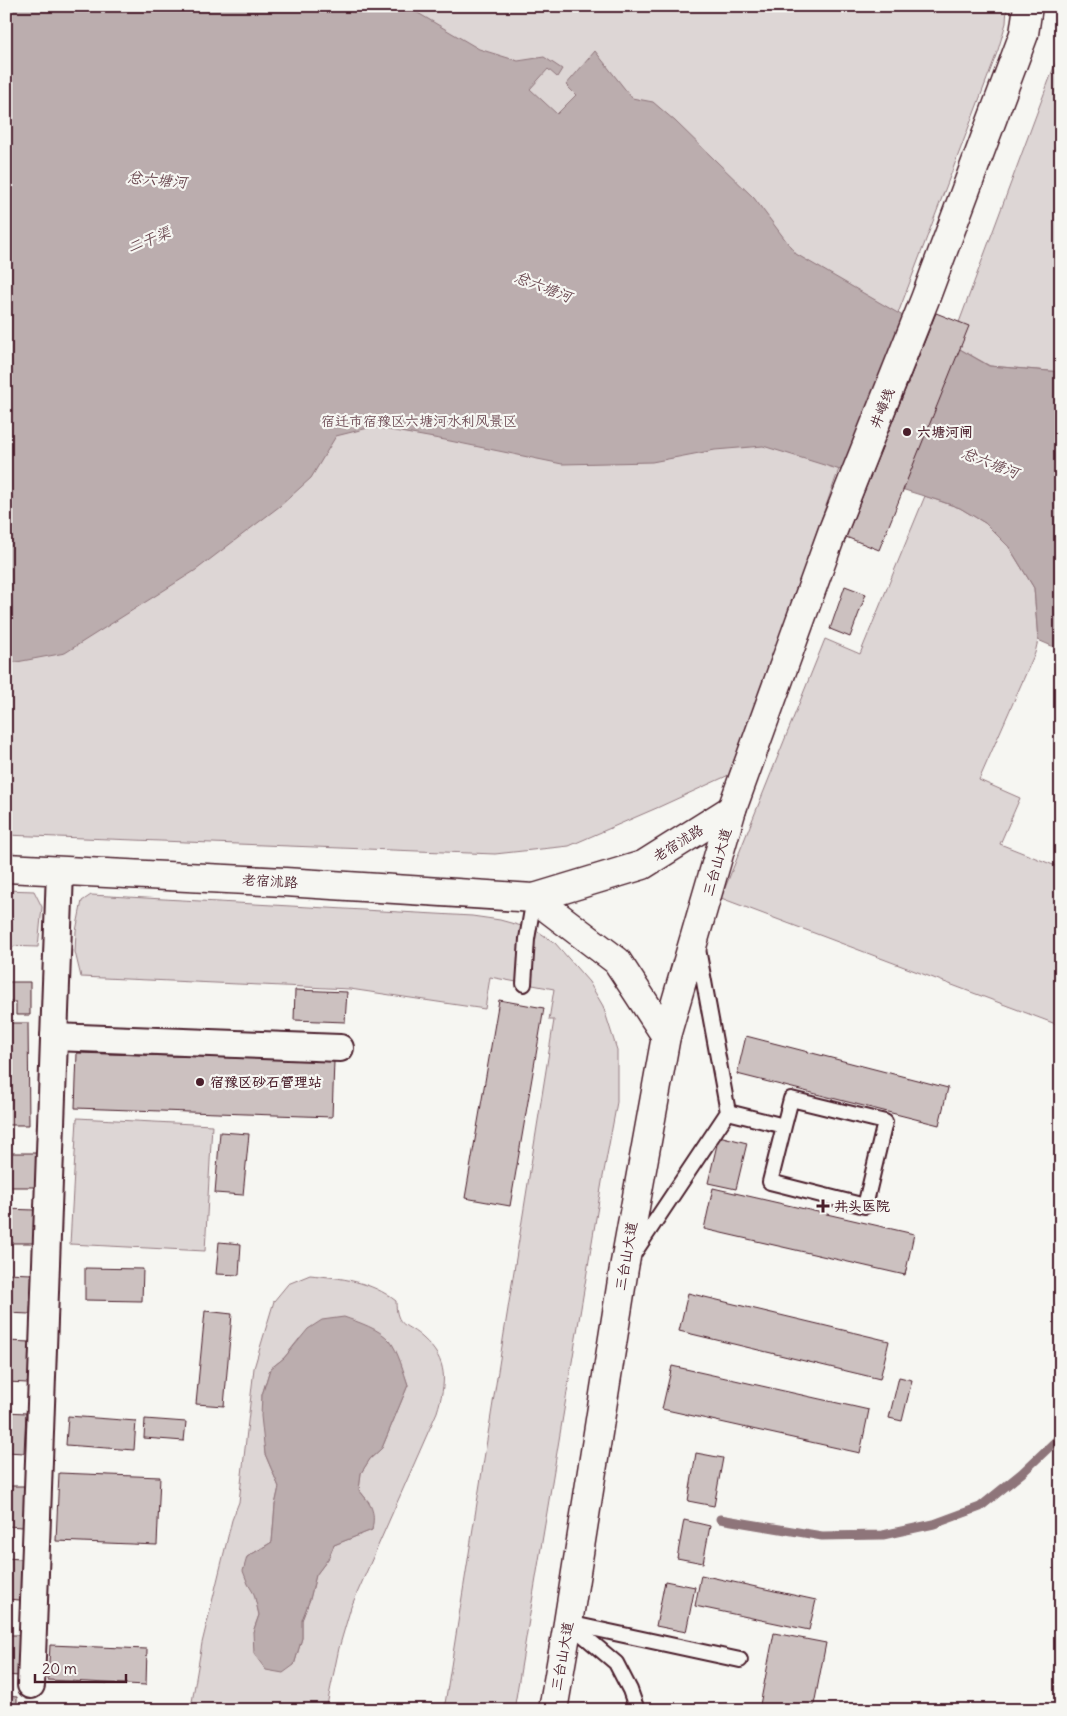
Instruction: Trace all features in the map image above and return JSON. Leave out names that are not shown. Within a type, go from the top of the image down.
[{"type":"main road","name":"井嶂线","points":[[732,809],[833,530],[925,298],[1024,34],[1028,6]]},
{"type":"main road","name":"老宿沭路","points":[[6,868],[285,882],[534,898],[643,865],[732,809]]},
{"type":"main road","name":"三台山大道","points":[[553,1708],[624,1268],[666,1036],[732,809]]},
{"type":"main road","points":[[534,898],[616,961],[666,1036]]},
{"type":"street","points":[[31,1685],[60,871]]},
{"type":"street","points":[[54,1037],[340,1048]]},
{"type":"lane","points":[[524,984],[527,939],[534,898]]},
{"type":"lane","points":[[624,1268],[728,1112],[696,936]]},
{"type":"lane","points":[[791,1099],[885,1122],[864,1206],[770,1182],[784,1126],[791,1099]]},
{"type":"lane","points":[[728,1112],[784,1126]]},
{"type":"lane","points":[[568,1623],[740,1660]]},
{"type":"lane","points":[[568,1623],[616,1663],[630,1690],[636,1710]]},
{"type":"green space","name":"宿迁市宿豫区六塘河水利风景区","points":[[6,6],[1007,6],[1006,23],[998,50],[839,469],[731,774],[569,846],[495,854],[6,835]]},
{"type":"green space","points":[[1061,48],[1061,372],[990,366],[951,344]]},
{"type":"green space","points":[[925,496],[960,508],[985,523],[1009,547],[1034,588],[1038,640],[1035,653],[979,780],[1020,798],[1000,844],[1061,868],[1061,1026],[721,898],[825,639],[860,654]]},
{"type":"green space","points":[[6,890],[34,891],[42,907],[38,947],[6,946]]},
{"type":"green space","points":[[91,895],[472,916],[500,920],[536,930],[555,943],[589,982],[603,1006],[617,1050],[617,1102],[514,1710],[444,1710],[554,1020],[549,1020],[554,989],[490,977],[485,1009],[350,989],[81,977],[75,952],[76,931],[82,901]]},
{"type":"green space","points":[[77,1118],[212,1125],[205,1251],[70,1244]]},
{"type":"green space","points":[[310,1275],[344,1279],[376,1289],[396,1301],[400,1321],[423,1338],[437,1355],[441,1364],[443,1382],[440,1401],[437,1412],[351,1607],[339,1648],[326,1710],[193,1710],[192,1702],[202,1643],[232,1520],[239,1502],[254,1368],[274,1301],[288,1284]],"holes":[[[299,1339],[390,1341],[408,1385],[382,1448],[370,1459],[361,1473],[359,1490],[369,1502],[372,1530],[334,1545],[328,1559],[316,1575],[302,1620],[302,1638],[294,1665],[253,1632],[259,1615],[247,1557],[272,1542],[275,1505],[279,1487],[265,1454],[262,1395],[270,1369],[284,1358]]]},
{"type":"water","points":[[6,6],[406,6],[479,49],[518,61],[544,57],[562,69],[557,77],[548,69],[530,89],[557,114],[576,95],[566,85],[595,51],[632,98],[653,102],[754,198],[796,254],[989,366],[1061,372],[1061,650],[1038,640],[1034,588],[1009,547],[985,523],[960,508],[940,501],[763,446],[715,450],[652,462],[562,464],[372,427],[336,436],[311,478],[280,506],[196,570],[65,653],[6,664]]},
{"type":"water","points":[[344,1317],[375,1329],[390,1341],[398,1356],[408,1385],[382,1448],[370,1459],[361,1473],[359,1490],[372,1508],[372,1530],[334,1545],[328,1559],[316,1575],[302,1620],[302,1638],[294,1665],[283,1673],[266,1670],[254,1654],[253,1632],[259,1615],[254,1594],[243,1571],[247,1557],[272,1542],[275,1505],[279,1487],[265,1454],[261,1416],[262,1395],[270,1369],[284,1358],[308,1329],[322,1320]]},
{"type":"building","name":"六塘河闸","points":[[936,313],[969,326],[879,550],[846,537]]},
{"type":"building","points":[[845,586],[866,594],[850,637],[830,629]]},
{"type":"building","points":[[6,982],[30,982],[30,1015],[16,1015],[16,1002],[6,1002]]},
{"type":"building","points":[[295,990],[347,992],[345,1022],[294,1020]]},
{"type":"building","points":[[499,1000],[544,1008],[510,1206],[465,1198]]},
{"type":"building","points":[[6,1011],[11,1011],[11,1023],[28,1023],[29,1125],[6,1125]]},
{"type":"building","points":[[746,1036],[948,1088],[939,1125],[737,1074]]},
{"type":"building","points":[[77,1053],[334,1061],[332,1117],[75,1108]]},
{"type":"building","points":[[220,1132],[249,1134],[243,1195],[215,1193]]},
{"type":"building","points":[[719,1136],[747,1143],[736,1189],[708,1183]]},
{"type":"building","points":[[6,1153],[36,1153],[36,1187],[6,1187]]},
{"type":"building","points":[[713,1188],[914,1234],[905,1275],[704,1229]]},
{"type":"building","points":[[6,1209],[34,1210],[34,1243],[6,1243]]},
{"type":"building","points":[[219,1242],[241,1244],[239,1275],[216,1274]]},
{"type":"building","points":[[85,1268],[143,1269],[142,1301],[85,1300]]},
{"type":"building","points":[[6,1273],[32,1274],[30,1314],[6,1313]]},
{"type":"building","points":[[688,1293],[889,1341],[880,1379],[679,1331]]},
{"type":"building","points":[[205,1311],[232,1314],[224,1406],[196,1404]]},
{"type":"building","points":[[6,1341],[30,1342],[28,1383],[6,1382]]},
{"type":"building","points":[[672,1366],[869,1410],[860,1453],[662,1409]]},
{"type":"building","points":[[899,1377],[912,1380],[902,1421],[889,1418]]},
{"type":"building","points":[[6,1412],[26,1413],[24,1453],[6,1452]]},
{"type":"building","points":[[68,1416],[136,1421],[134,1450],[66,1445]]},
{"type":"building","points":[[145,1419],[186,1422],[184,1441],[144,1438]]},
{"type":"building","points":[[696,1453],[723,1458],[714,1506],[688,1501]]},
{"type":"building","points":[[59,1473],[160,1477],[157,1545],[56,1541]]},
{"type":"building","points":[[6,1486],[25,1486],[23,1527],[6,1526]]},
{"type":"building","points":[[684,1520],[710,1526],[703,1563],[677,1558]]},
{"type":"building","points":[[6,1558],[22,1559],[20,1600],[6,1599]]},
{"type":"building","points":[[701,1575],[816,1600],[809,1630],[695,1606]]},
{"type":"building","points":[[665,1581],[695,1587],[686,1632],[656,1626]]},
{"type":"building","points":[[774,1633],[826,1643],[813,1710],[759,1710]]},
{"type":"building","points":[[6,1635],[21,1635],[19,1676],[6,1675]]},
{"type":"building","points":[[50,1645],[147,1649],[146,1685],[48,1680]]},
{"type":"building","points":[[6,1696],[17,1697],[17,1710],[6,1710]]},
{"type":"waterway","points":[[720,1519],[822,1536],[883,1535],[934,1524],[980,1507],[1022,1473],[1061,1436]]},
{"type":"place","name":"六塘河闸","points":[[907,432]]},
{"type":"place","name":"宿豫区砂石管理站","points":[[200,1082]]},
{"type":"place","name":"井头医院","points":[[823,1206]]},
{"type":"water label","name":"总六塘河","points":[[157,180]]},
{"type":"water label","name":"二干渠","points":[[149,240]]},
{"type":"water label","name":"总六塘河","points":[[543,287]]},
{"type":"water label","name":"总六塘河","points":[[990,463]]}]
